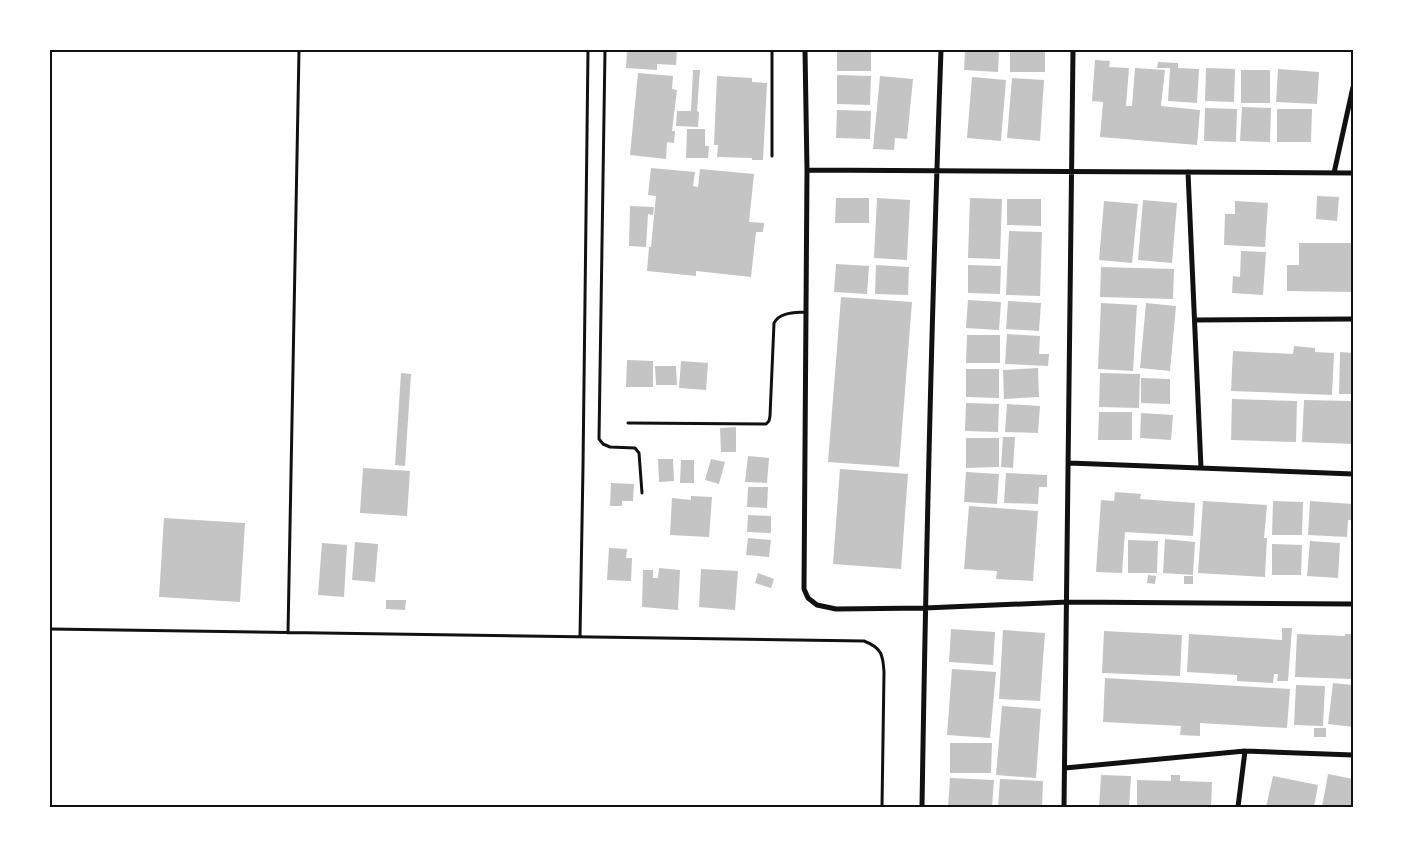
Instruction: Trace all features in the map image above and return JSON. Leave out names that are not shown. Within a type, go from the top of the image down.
[{"type":"street","points":[[805,50],[807,170],[804,588],[808,598],[817,604],[836,609],[925,608],[1068,602],[1353,604]]},
{"type":"street","points":[[922,807],[925,608],[936,171],[941,50]]},
{"type":"street","points":[[1064,807],[1068,602],[1073,50]]},
{"type":"street","points":[[1334,173],[1353,87]]},
{"type":"street","points":[[807,170],[1353,173]]},
{"type":"street","points":[[1188,172],[1201,468]]},
{"type":"street","points":[[1194,320],[1353,320]]},
{"type":"street","points":[[1069,463],[1353,474]]},
{"type":"street","points":[[1065,768],[1245,751],[1353,756]]},
{"type":"street","points":[[1238,807],[1245,751]]},
{"type":"lane","points":[[288,633],[299,50]]},
{"type":"lane","points":[[580,637],[588,50]]},
{"type":"lane","points":[[605,50],[599,439],[602,444],[610,447],[635,448],[639,453],[642,493]]},
{"type":"lane","points":[[772,50],[772,156]]},
{"type":"lane","points":[[628,423],[766,424],[770,416],[774,323],[776,319],[787,314],[806,312]]},
{"type":"lane","points":[[50,629],[864,641],[873,644],[880,650],[883,659],[882,807]]},
{"type":"building","points":[[627,50],[677,50],[676,65],[657,64],[657,70],[626,68]]},
{"type":"building","points":[[837,50],[871,50],[871,71],[837,71]]},
{"type":"building","points":[[965,50],[999,50],[998,72],[964,70]]},
{"type":"building","points":[[1010,50],[1045,50],[1045,72],[1010,72]]},
{"type":"building","points":[[1095,60],[1110,61],[1109,67],[1129,68],[1126,106],[1132,106],[1135,68],[1165,70],[1161,106],[1200,110],[1197,145],[1100,137],[1103,102],[1092,101]]},
{"type":"building","points":[[1158,62],[1178,63],[1178,68],[1199,69],[1197,103],[1168,101],[1170,68],[1157,68]]},
{"type":"building","points":[[1206,68],[1235,69],[1234,102],[1205,101]]},
{"type":"building","points":[[1278,69],[1319,72],[1317,104],[1276,102]]},
{"type":"building","points":[[693,70],[700,70],[697,111],[699,112],[698,127],[676,126],[677,111],[691,111]]},
{"type":"building","points":[[1241,70],[1270,70],[1270,103],[1241,103]]},
{"type":"building","points":[[638,73],[673,76],[672,89],[677,90],[672,131],[675,131],[674,143],[667,142],[666,159],[630,155]]},
{"type":"building","points":[[837,75],[871,76],[870,105],[837,104]]},
{"type":"building","points":[[717,76],[752,78],[752,82],[767,83],[763,160],[717,157],[718,145],[714,145]]},
{"type":"building","points":[[880,76],[913,79],[907,139],[895,138],[894,150],[873,149]]},
{"type":"building","points":[[972,77],[1006,80],[1001,141],[967,138]]},
{"type":"building","points":[[1012,78],[1044,80],[1040,141],[1007,138]]},
{"type":"building","points":[[1242,107],[1271,108],[1270,142],[1240,141]]},
{"type":"building","points":[[1205,108],[1237,109],[1236,142],[1204,141]]},
{"type":"building","points":[[1277,109],[1312,109],[1311,142],[1277,142]]},
{"type":"building","points":[[837,110],[871,111],[870,139],[836,138]]},
{"type":"building","points":[[687,129],[705,129],[705,146],[709,146],[708,158],[686,158]]},
{"type":"building","points":[[651,168],[695,172],[693,186],[698,187],[700,169],[754,174],[749,222],[764,223],[763,232],[756,232],[751,277],[696,271],[696,276],[647,271],[656,196],[648,195]]},
{"type":"building","points":[[1317,196],[1339,197],[1337,221],[1316,219]]},
{"type":"building","points":[[836,198],[869,198],[869,223],[835,223]]},
{"type":"building","points":[[877,198],[910,200],[907,260],[874,258]]},
{"type":"building","points":[[970,198],[1002,199],[1000,259],[968,258]]},
{"type":"building","points":[[1007,199],[1041,199],[1041,226],[1007,225]]},
{"type":"building","points":[[1143,200],[1177,203],[1172,263],[1138,260]]},
{"type":"building","points":[[1104,201],[1138,204],[1132,263],[1099,260]]},
{"type":"building","points":[[1235,201],[1268,203],[1265,247],[1224,245],[1225,214],[1235,214]]},
{"type":"building","points":[[630,206],[654,207],[653,215],[648,214],[646,247],[629,246]]},
{"type":"building","points":[[1009,231],[1042,232],[1040,296],[1006,295]]},
{"type":"building","points":[[1299,243],[1353,243],[1353,292],[1287,291],[1287,265],[1299,265]]},
{"type":"building","points":[[1241,251],[1266,252],[1263,295],[1232,293],[1233,276],[1240,277]]},
{"type":"building","points":[[836,264],[869,266],[867,294],[834,292]]},
{"type":"building","points":[[876,265],[909,267],[908,295],[875,294]]},
{"type":"building","points":[[968,265],[1001,266],[1000,294],[968,293]]},
{"type":"building","points":[[1101,267],[1174,269],[1173,299],[1100,297]]},
{"type":"building","points":[[841,297],[912,302],[899,467],[828,462]]},
{"type":"building","points":[[968,300],[1001,302],[999,330],[966,328]]},
{"type":"building","points":[[1008,301],[1041,303],[1039,331],[1006,329]]},
{"type":"building","points":[[1101,303],[1137,305],[1133,371],[1098,369]]},
{"type":"building","points":[[1146,303],[1176,306],[1170,371],[1140,368]]},
{"type":"building","points":[[1007,334],[1040,336],[1039,354],[1049,354],[1048,366],[1005,364]]},
{"type":"building","points":[[967,335],[1000,335],[1000,363],[966,363]]},
{"type":"building","points":[[1294,346],[1315,348],[1315,352],[1334,353],[1332,395],[1231,391],[1233,351],[1293,354]]},
{"type":"building","points":[[1340,352],[1353,353],[1353,394],[1339,394]]},
{"type":"building","points":[[627,360],[653,361],[653,387],[626,387]]},
{"type":"building","points":[[681,361],[708,363],[706,390],[679,388]]},
{"type":"building","points":[[655,366],[676,366],[677,385],[656,385]]},
{"type":"building","points":[[1038,368],[1039,397],[1004,399],[1003,370]]},
{"type":"building","points":[[966,369],[999,369],[999,398],[966,397]]},
{"type":"building","points":[[401,373],[411,374],[405,466],[395,465]]},
{"type":"building","points":[[1100,373],[1140,374],[1139,408],[1099,407]]},
{"type":"building","points":[[1141,378],[1170,379],[1170,404],[1141,403]]},
{"type":"building","points":[[1232,399],[1297,401],[1296,442],[1231,440]]},
{"type":"building","points":[[1304,400],[1353,401],[1353,444],[1302,442]]},
{"type":"building","points":[[966,403],[999,404],[998,432],[965,431]]},
{"type":"building","points":[[1007,404],[1040,406],[1038,433],[1005,432]]},
{"type":"building","points":[[1099,412],[1132,412],[1132,440],[1098,440]]},
{"type":"building","points":[[1141,413],[1173,415],[1171,440],[1140,438]]},
{"type":"building","points":[[736,427],[736,452],[721,452],[720,428]]},
{"type":"building","points":[[1003,437],[1015,437],[1013,468],[1001,467]]},
{"type":"building","points":[[966,438],[999,438],[999,467],[966,468]]},
{"type":"building","points":[[748,456],[769,458],[767,483],[745,482]]},
{"type":"building","points":[[658,459],[673,459],[674,481],[659,482]]},
{"type":"building","points":[[711,459],[725,462],[719,484],[705,480]]},
{"type":"building","points":[[681,460],[694,460],[694,483],[680,483]]},
{"type":"building","points":[[363,468],[410,471],[407,516],[360,513]]},
{"type":"building","points":[[840,469],[908,474],[901,569],[833,564]]},
{"type":"building","points":[[966,472],[999,474],[997,504],[964,502]]},
{"type":"building","points":[[1006,473],[1047,475],[1047,487],[1039,487],[1038,504],[1004,503]]},
{"type":"building","points":[[611,483],[634,484],[633,501],[622,501],[622,506],[610,506]]},
{"type":"building","points":[[748,487],[768,487],[767,508],[747,507]]},
{"type":"building","points":[[1115,492],[1141,494],[1140,499],[1195,503],[1193,536],[1125,532],[1122,573],[1096,572],[1101,500],[1114,501]]},
{"type":"building","points":[[691,496],[712,497],[709,537],[670,535],[672,498],[691,500]]},
{"type":"building","points":[[1203,501],[1267,505],[1264,538],[1267,538],[1265,577],[1198,573]]},
{"type":"building","points":[[1273,501],[1303,502],[1302,535],[1272,535]]},
{"type":"building","points":[[1310,501],[1353,504],[1353,520],[1348,520],[1347,537],[1308,535]]},
{"type":"building","points":[[969,506],[1038,511],[1033,581],[996,579],[997,571],[964,569]]},
{"type":"building","points":[[748,515],[771,516],[771,533],[747,532]]},
{"type":"building","points":[[164,518],[245,523],[240,602],[159,597]]},
{"type":"building","points":[[748,538],[771,540],[769,557],[746,555]]},
{"type":"building","points":[[1165,539],[1195,542],[1193,575],[1163,573]]},
{"type":"building","points":[[1128,540],[1158,541],[1157,573],[1128,573]]},
{"type":"building","points":[[1310,541],[1340,543],[1338,578],[1307,576]]},
{"type":"building","points":[[355,542],[378,544],[375,582],[352,580]]},
{"type":"building","points":[[322,543],[347,545],[344,597],[318,595]]},
{"type":"building","points":[[1272,544],[1302,545],[1301,575],[1272,575]]},
{"type":"building","points":[[609,548],[627,549],[626,558],[632,558],[631,581],[607,580]]},
{"type":"building","points":[[659,568],[680,570],[678,610],[642,607],[643,570],[653,570],[653,578],[658,578]]},
{"type":"building","points":[[701,569],[738,571],[735,610],[699,607]]},
{"type":"building","points":[[758,573],[774,579],[771,588],[755,583]]},
{"type":"building","points":[[1148,575],[1156,576],[1155,584],[1147,583]]},
{"type":"building","points":[[1184,576],[1193,576],[1193,584],[1184,584]]},
{"type":"building","points":[[386,600],[406,600],[405,610],[386,609]]},
{"type":"building","points":[[1282,628],[1292,628],[1288,681],[1277,681],[1278,674],[1274,674],[1273,683],[1237,681],[1237,675],[1187,672],[1189,634],[1282,640]]},
{"type":"building","points":[[951,629],[995,632],[993,665],[949,662]]},
{"type":"building","points":[[1003,630],[1045,633],[1040,701],[999,699]]},
{"type":"building","points":[[1104,631],[1182,635],[1180,676],[1102,673]]},
{"type":"building","points":[[1297,634],[1345,636],[1345,634],[1353,634],[1353,679],[1295,677]]},
{"type":"building","points":[[952,669],[996,672],[990,738],[947,735]]},
{"type":"building","points":[[1105,678],[1290,689],[1287,728],[1200,723],[1200,736],[1180,735],[1181,726],[1103,722]]},
{"type":"building","points":[[1333,683],[1353,685],[1353,727],[1328,724]]},
{"type":"building","points":[[1296,685],[1325,686],[1323,726],[1294,725]]},
{"type":"building","points":[[1002,706],[1041,709],[1036,778],[996,775]]},
{"type":"building","points":[[1314,728],[1326,728],[1326,737],[1314,737]]},
{"type":"building","points":[[950,743],[992,743],[991,773],[950,773]]},
{"type":"building","points":[[1328,774],[1353,779],[1353,807],[1322,807]]},
{"type":"building","points":[[1101,775],[1131,776],[1129,807],[1099,807]]},
{"type":"building","points":[[1171,775],[1180,775],[1180,781],[1212,782],[1211,807],[1137,807],[1137,780],[1171,781]]},
{"type":"building","points":[[1273,776],[1318,785],[1314,807],[1266,807]]},
{"type":"building","points":[[950,778],[994,780],[992,807],[948,807]]},
{"type":"building","points":[[1000,779],[1043,781],[1042,807],[998,807]]}]
